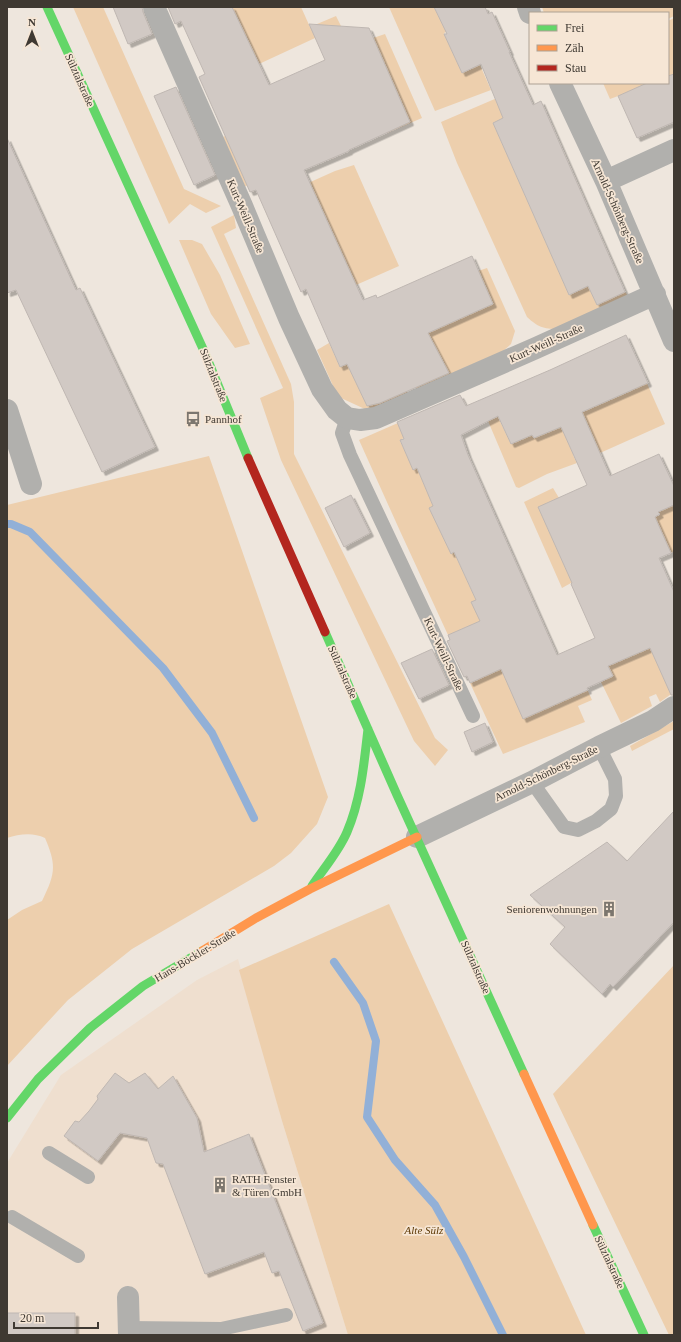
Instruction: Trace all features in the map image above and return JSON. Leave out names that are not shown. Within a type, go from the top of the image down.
[{"type":"main road","name":"Sülztalstraße","points":[[47,7],[204,351],[239,438],[368,728],[569,1174],[644,1335]]},
{"type":"main road","points":[[310,889],[340,846],[355,810],[360,788],[368,728]]},
{"type":"main road","name":"Hans-Böckler-Straße","points":[[7,1118],[38,1079],[85,1033],[143,986],[256,918],[310,889],[417,836]]},
{"type":"street","name":"Kurt-Weill-Straße","points":[[154,7],[239,199],[289,318],[322,389],[342,414],[360,420],[376,418],[655,294]]},
{"type":"street","name":"Arnold-Schönberg-Straße","points":[[560,84],[606,181],[674,341]]},
{"type":"street","points":[[606,181],[674,150]]},
{"type":"street","points":[[7,410],[31,484]]},
{"type":"street","name":"Arnold-Schönberg-Straße","points":[[417,836],[532,782],[653,721],[674,707]]},
{"type":"street","points":[[128,1297],[129,1332]]},
{"type":"lane","name":"Kurt-Weill-Straße","points":[[342,414],[342,432],[350,455],[473,716]]},
{"type":"lane","points":[[532,782],[564,827],[578,830],[596,821],[612,809],[616,796],[615,779],[599,747]]},
{"type":"lane","points":[[49,1152],[88,1177]]},
{"type":"lane","points":[[12,1217],[78,1256]]},
{"type":"lane","points":[[129,1332],[221,1329],[286,1315]]},
{"type":"shaded area","points":[[238,959],[282,1121],[348,1335],[7,1335],[7,1163],[61,1075],[197,980]]},
{"type":"green space","points":[[73,7],[103,7],[184,189],[221,206],[206,213],[190,204],[169,224]]},
{"type":"green space","points":[[232,7],[301,7],[310,27],[336,16],[341,26],[259,64]]},
{"type":"green space","points":[[389,7],[434,7],[439,17],[463,24],[444,33],[462,73],[480,65],[491,90],[435,111]]},
{"type":"green space","points":[[542,7],[674,7],[674,16],[669,18],[669,12],[544,12]]},
{"type":"green space","points":[[674,18],[674,74],[669,76],[669,20]]},
{"type":"green space","points":[[385,34],[422,118],[387,133],[382,121],[358,132],[334,157],[328,160],[324,150],[244,187],[223,137],[373,38]]},
{"type":"green space","points":[[603,84],[650,84],[610,99]]},
{"type":"green space","points":[[497,98],[511,115],[493,123],[569,295],[588,286],[597,305],[625,292],[628,296],[558,329],[541,327],[527,317],[457,163],[441,122]]},
{"type":"green space","points":[[354,165],[399,266],[356,285],[316,196],[297,188],[335,171]]},
{"type":"green space","points":[[234,215],[236,228],[224,234],[291,384],[294,402],[294,454],[435,738],[448,750],[435,766],[414,741],[281,460],[260,398],[283,388],[211,227]]},
{"type":"green space","points":[[179,240],[192,240],[202,244],[220,275],[250,344],[235,348],[211,314]]},
{"type":"green space","points":[[487,268],[515,331],[511,344],[502,352],[417,390],[413,381],[404,385],[408,393],[367,410],[341,398],[334,388],[317,350],[329,343],[340,367],[493,304],[478,271]]},
{"type":"green space","points":[[641,370],[665,424],[600,453],[584,450],[573,455],[577,463],[547,474],[519,488],[516,487],[488,421],[498,417],[511,444],[532,435],[534,438],[549,432],[571,417],[631,391]]},
{"type":"green space","points":[[439,405],[400,441],[407,455],[412,456],[438,514],[444,539],[451,553],[454,552],[476,600],[472,602],[587,689],[592,700],[578,706],[585,722],[503,754],[470,683],[478,680],[474,670],[448,635],[359,440]]},
{"type":"green space","points":[[209,456],[328,797],[317,824],[291,853],[274,866],[132,949],[68,1000],[7,1066],[7,920],[22,910],[42,901],[50,884],[53,863],[45,838],[26,834],[7,838],[7,505]]},
{"type":"green space","points":[[553,488],[559,498],[644,522],[660,515],[658,512],[674,505],[674,551],[671,553],[666,542],[576,595],[571,583],[562,588],[524,502]]},
{"type":"green space","points":[[652,647],[674,692],[660,702],[656,694],[649,697],[652,706],[621,723],[601,682],[613,676],[608,666]]},
{"type":"green space","points":[[674,721],[674,729],[632,751],[630,746]]},
{"type":"green space","name":"Alte Sülz","points":[[389,904],[586,1335],[348,1335],[282,1121],[239,970]]},
{"type":"green space","points":[[674,965],[674,1335],[669,1335],[553,1094]]},
{"type":"building","points":[[113,7],[142,7],[152,34],[128,44]]},
{"type":"building","points":[[168,7],[232,7],[269,85],[325,60],[309,24],[369,28],[410,122],[349,151],[304,170],[363,300],[376,295],[377,298],[472,256],[493,304],[428,333],[449,373],[380,403],[367,406],[347,364],[340,367],[306,289],[301,292],[256,190],[250,192],[199,77],[205,74],[181,21],[175,24]]},
{"type":"building","points":[[434,7],[485,7],[488,14],[492,12],[533,105],[541,101],[625,292],[597,305],[588,286],[569,295],[493,123],[503,118],[481,64],[462,73],[444,34],[447,34]]},
{"type":"building","points":[[674,74],[674,122],[637,138],[618,96],[645,84],[669,84],[669,76]]},
{"type":"building","points":[[176,87],[215,175],[194,185],[154,96]]},
{"type":"building","points":[[7,138],[76,290],[80,288],[155,447],[102,472],[16,290],[7,293]]},
{"type":"building","points":[[626,335],[648,383],[582,412],[610,476],[659,454],[674,486],[674,505],[658,512],[660,514],[655,517],[671,553],[659,558],[674,592],[674,695],[671,695],[650,648],[608,666],[613,676],[587,688],[588,690],[523,719],[501,669],[470,683],[467,676],[464,677],[447,641],[450,640],[448,635],[480,621],[471,602],[476,600],[454,552],[451,554],[429,508],[433,506],[417,468],[413,470],[400,440],[404,439],[397,422],[460,395],[466,406]],"holes":[[[498,416],[511,444],[532,435],[534,438],[561,427],[587,485],[538,507],[595,638],[557,655],[468,455],[461,435]]]},
{"type":"building","points":[[351,495],[370,533],[344,547],[325,508]]},
{"type":"building","points":[[432,649],[449,685],[419,699],[401,663]]},
{"type":"building","points":[[485,723],[493,742],[472,752],[464,732]]},
{"type":"building","name":"Seniorenwohnungen","points":[[674,811],[674,922],[613,987],[610,984],[602,994],[550,944],[565,927],[530,895],[607,842],[627,861]]},
{"type":"building","name":"RATH Fenster & Türen GmbH","points":[[115,1073],[129,1083],[145,1073],[158,1089],[173,1076],[197,1118],[204,1152],[249,1134],[323,1323],[303,1331],[279,1271],[272,1273],[264,1252],[205,1274],[163,1164],[156,1163],[147,1138],[120,1133],[98,1161],[64,1136],[75,1121],[79,1122],[89,1111],[98,1099],[97,1096]]},
{"type":"building","points":[[7,1313],[75,1313],[75,1335],[7,1335]]},
{"type":"waterway","points":[[7,524],[11,524],[30,532],[163,668],[212,733],[254,818]]},
{"type":"waterway","name":"Alte Sülz","points":[[334,962],[363,1003],[376,1041],[367,1117],[395,1160],[435,1205],[464,1257],[503,1335]]},
{"type":"traffic: fast","points":[[47,7],[204,351],[248,458]]},
{"type":"traffic: fast","points":[[325,632],[397,795],[524,1074]]},
{"type":"traffic: fast","points":[[312,886],[340,846],[352,820],[359,794],[368,729]]},
{"type":"traffic: fast","points":[[7,1118],[38,1079],[90,1028],[143,986],[202,951]]},
{"type":"traffic: fast","points":[[593,1225],[644,1335]]},
{"type":"traffic: slow","points":[[202,951],[256,918],[310,889],[417,837]]},
{"type":"traffic: slow","points":[[524,1074],[593,1225]]},
{"type":"traffic: jam","points":[[248,458],[325,632]]},
{"type":"place","name":"Pannhof","points":[[193,419]]},
{"type":"place","name":"Seniorenwohnungen","points":[[609,909]]},
{"type":"place","name":"RATH Fenster & Türen GmbH","points":[[220,1185]]}]
